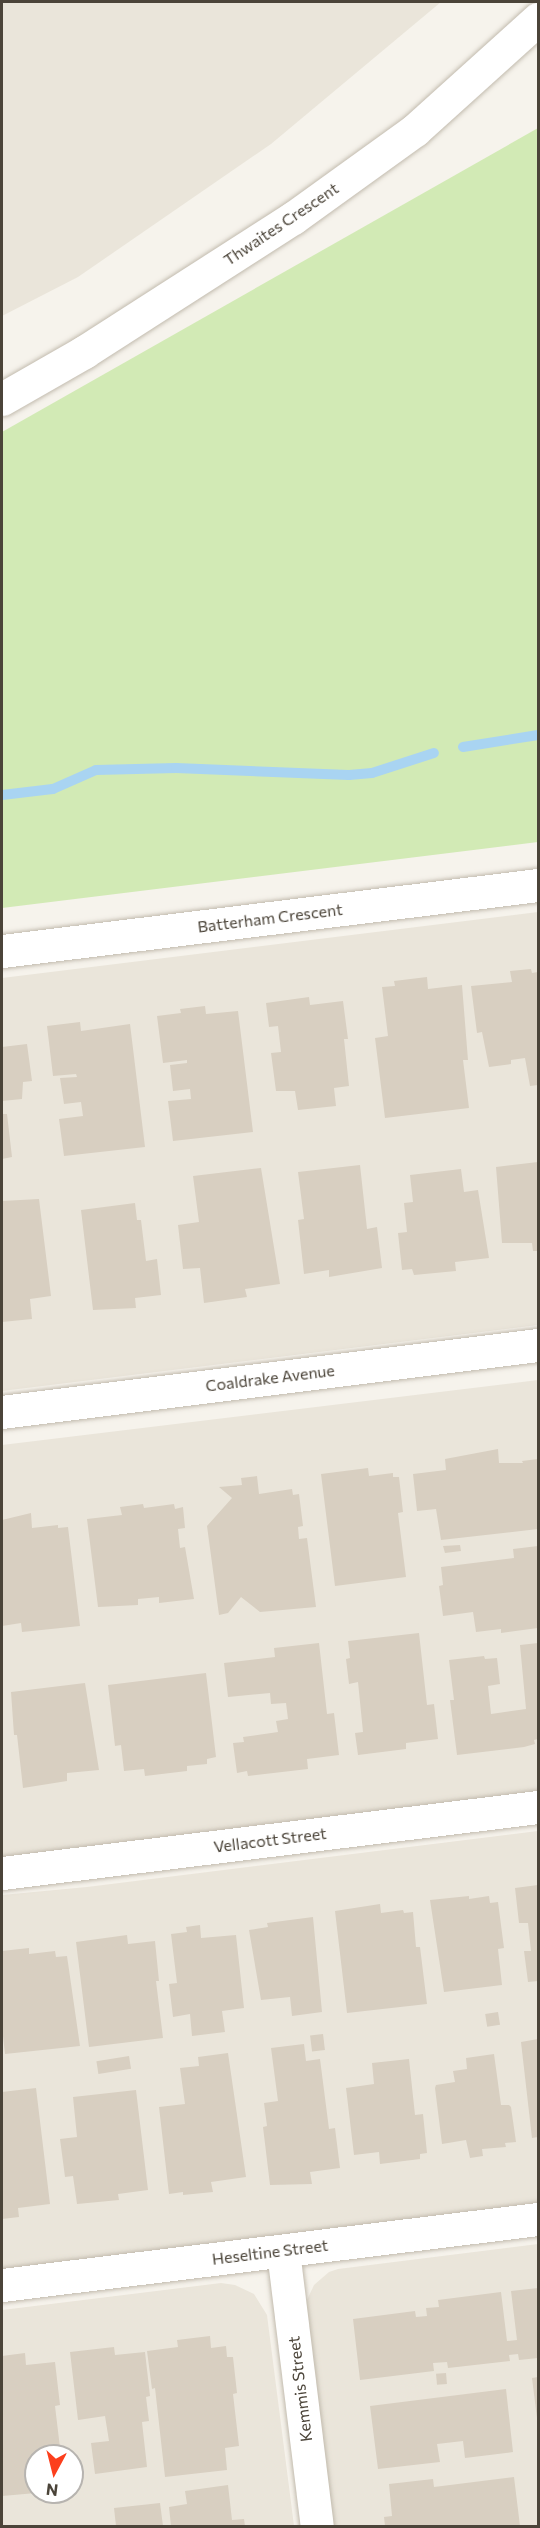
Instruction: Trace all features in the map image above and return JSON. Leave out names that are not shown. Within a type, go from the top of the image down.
[{"type":"street","name":"Thwaites Crescent","points":[[2,399],[84,352],[293,218],[415,130],[538,19]]},
{"type":"street","name":"Batterham Crescent","points":[[2,951],[538,885]]},
{"type":"street","name":"Coaldrake Avenue","points":[[2,1412],[538,1345]]},
{"type":"street","name":"Vellacott Street","points":[[2,1873],[538,1807]]},
{"type":"street","name":"Heseltine Street","points":[[2,2285],[538,2219]]},
{"type":"street","name":"Kemmis Street","points":[[283,2251],[317,2526]]},
{"type":"shaded area","points":[[2,2],[441,2],[271,144],[78,277],[2,316]]},
{"type":"shaded area","points":[[538,912],[538,1325],[2,1391],[2,978]]},
{"type":"shaded area","points":[[538,1380],[538,1794],[2,1862],[2,1445]]},
{"type":"shaded area","points":[[538,1831],[538,2206],[2,2272],[2,1895],[87,1887]]},
{"type":"shaded area","points":[[538,2244],[538,2526],[332,2526],[305,2309],[314,2285],[329,2272],[338,2269]]},
{"type":"shaded area","points":[[221,2283],[235,2285],[254,2294],[267,2315],[294,2526],[2,2526],[2,2310]]},
{"type":"green space","points":[[538,128],[538,842],[2,908],[2,432]]},
{"type":"building","points":[[531,969],[532,973],[538,972],[538,1085],[530,1086],[525,1058],[511,1060],[511,1064],[489,1067],[482,1032],[477,1033],[471,986],[512,982],[510,971]]},
{"type":"building","points":[[427,977],[428,989],[462,985],[468,1060],[463,1060],[469,1108],[385,1118],[375,1038],[388,1036],[382,987],[395,986],[394,981]]},
{"type":"building","points":[[309,997],[310,1005],[343,1001],[348,1039],[344,1039],[349,1086],[334,1088],[336,1106],[298,1110],[295,1091],[276,1091],[271,1053],[281,1052],[278,1026],[269,1027],[266,1003]]},
{"type":"building","points":[[205,1006],[206,1014],[238,1011],[253,1132],[173,1141],[168,1101],[191,1099],[190,1089],[173,1091],[170,1065],[187,1063],[187,1060],[163,1063],[157,1016],[181,1013],[180,1009]]},
{"type":"building","points":[[80,1022],[81,1031],[130,1024],[145,1147],[64,1156],[59,1119],[83,1116],[81,1102],[64,1104],[60,1078],[77,1077],[76,1074],[53,1076],[47,1026]]},
{"type":"building","points":[[27,1044],[32,1081],[23,1082],[22,1099],[2,1101],[2,1047]]},
{"type":"building","points":[[2,1110],[3,1114],[7,1114],[12,1157],[2,1159]]},
{"type":"building","points":[[538,1162],[538,1251],[533,1251],[532,1243],[502,1243],[496,1167]]},
{"type":"building","points":[[360,1165],[367,1229],[377,1227],[382,1268],[329,1277],[329,1270],[304,1274],[298,1220],[304,1219],[298,1172]]},
{"type":"building","points":[[261,1168],[280,1284],[245,1289],[247,1297],[204,1303],[200,1268],[183,1269],[178,1225],[199,1222],[193,1176]]},
{"type":"building","points":[[461,1169],[464,1192],[478,1190],[489,1258],[455,1262],[456,1271],[414,1275],[412,1269],[402,1270],[398,1233],[407,1232],[404,1203],[413,1202],[410,1175]]},
{"type":"building","points":[[39,1199],[51,1296],[30,1299],[32,1319],[2,1322],[2,1201]]},
{"type":"building","points":[[135,1203],[137,1220],[141,1220],[146,1261],[157,1259],[161,1295],[135,1298],[136,1308],[93,1310],[81,1210]]},
{"type":"building","points":[[498,1449],[499,1463],[523,1463],[522,1461],[538,1459],[538,1529],[441,1540],[436,1509],[417,1511],[413,1474],[446,1470],[445,1459]]},
{"type":"building","points":[[368,1468],[369,1476],[393,1473],[393,1477],[399,1477],[403,1512],[398,1513],[406,1577],[335,1586],[321,1474]]},
{"type":"building","points":[[257,1476],[259,1494],[292,1489],[293,1495],[299,1494],[303,1526],[298,1527],[299,1539],[307,1538],[316,1607],[260,1612],[241,1597],[228,1613],[219,1615],[207,1526],[232,1498],[219,1487],[242,1485],[241,1478]]},
{"type":"building","points":[[143,1504],[144,1508],[174,1504],[175,1509],[183,1507],[185,1528],[178,1529],[180,1548],[185,1547],[194,1599],[159,1603],[159,1597],[138,1599],[138,1605],[98,1607],[87,1519],[122,1515],[120,1507]]},
{"type":"building","points":[[31,1513],[32,1528],[58,1525],[58,1528],[68,1527],[80,1626],[22,1632],[21,1623],[2,1626],[2,1520]]},
{"type":"building","points":[[460,1545],[461,1551],[445,1553],[443,1546]]},
{"type":"building","points":[[538,1546],[538,1628],[501,1633],[501,1629],[476,1632],[473,1612],[443,1616],[439,1586],[443,1585],[441,1567],[514,1558],[513,1549]]},
{"type":"building","points":[[419,1633],[427,1705],[434,1704],[438,1739],[406,1743],[406,1749],[358,1755],[355,1733],[363,1732],[358,1682],[349,1684],[346,1659],[350,1658],[348,1641]]},
{"type":"building","points":[[319,1643],[327,1714],[334,1713],[339,1755],[307,1759],[308,1769],[248,1776],[247,1771],[237,1773],[233,1743],[244,1742],[243,1737],[278,1732],[276,1721],[288,1719],[286,1703],[271,1704],[270,1693],[228,1697],[224,1663],[275,1657],[274,1648]]},
{"type":"building","points":[[538,1643],[538,1739],[534,1740],[535,1744],[457,1755],[450,1700],[454,1700],[449,1660],[484,1656],[485,1659],[497,1658],[500,1684],[488,1686],[491,1714],[526,1709],[520,1645]]},
{"type":"building","points":[[206,1673],[216,1757],[207,1759],[207,1764],[187,1766],[187,1771],[145,1776],[144,1769],[124,1771],[121,1745],[115,1746],[108,1685]]},
{"type":"building","points":[[85,1683],[99,1770],[67,1773],[67,1781],[23,1788],[17,1735],[14,1735],[11,1692]]},
{"type":"building","points":[[538,1885],[538,1981],[528,1982],[524,1951],[531,1951],[528,1923],[519,1923],[515,1888]]},
{"type":"building","points":[[469,1896],[469,1899],[489,1896],[490,1903],[498,1902],[504,1948],[498,1949],[502,1985],[444,1992],[430,1900]]},
{"type":"building","points":[[380,1904],[381,1913],[403,1910],[404,1913],[413,1912],[416,1947],[420,1947],[427,2004],[347,2013],[335,1911]]},
{"type":"building","points":[[313,1917],[322,2012],[292,2016],[290,1997],[261,2000],[249,1930],[268,1927],[267,1923]]},
{"type":"building","points":[[200,1925],[201,1938],[236,1935],[244,2008],[222,2011],[225,2032],[192,2036],[190,2014],[173,2017],[169,1984],[177,1983],[171,1934],[187,1932],[186,1927]]},
{"type":"building","points":[[127,1935],[128,1944],[155,1941],[159,1981],[156,1981],[163,2038],[89,2047],[76,1942]]},
{"type":"building","points":[[29,1948],[29,1954],[55,1951],[56,1957],[67,1956],[80,2046],[5,2054],[2,2027],[2,1951]]},
{"type":"building","points":[[498,2012],[500,2025],[487,2027],[485,2014]]},
{"type":"building","points":[[323,2034],[325,2050],[312,2051],[310,2036]]},
{"type":"building","points":[[538,2039],[538,2137],[532,2138],[521,2042]]},
{"type":"building","points":[[304,2044],[306,2061],[320,2059],[329,2129],[335,2128],[340,2168],[310,2172],[312,2184],[270,2185],[263,2127],[267,2126],[264,2103],[278,2101],[271,2048]]},
{"type":"building","points":[[228,2053],[246,2177],[211,2182],[213,2192],[169,2194],[159,2107],[185,2104],[180,2068],[199,2066],[198,2057]]},
{"type":"building","points":[[494,2054],[501,2105],[511,2107],[516,2142],[505,2143],[506,2147],[482,2149],[483,2156],[470,2158],[466,2140],[442,2144],[435,2088],[436,2085],[455,2082],[453,2071],[467,2069],[466,2058]]},
{"type":"building","points":[[129,2056],[131,2069],[98,2074],[96,2061]]},
{"type":"building","points":[[409,2059],[415,2115],[423,2114],[427,2153],[420,2154],[420,2159],[380,2164],[379,2152],[354,2155],[346,2088],[374,2084],[372,2063]]},
{"type":"building","points":[[36,2088],[50,2204],[18,2208],[19,2217],[2,2219],[2,2092]]},
{"type":"building","points":[[136,2090],[148,2190],[118,2194],[119,2200],[77,2204],[73,2176],[65,2177],[60,2139],[77,2137],[73,2097]]},
{"type":"building","points":[[538,2288],[538,2358],[519,2360],[518,2354],[509,2355],[510,2361],[448,2368],[447,2362],[433,2363],[434,2371],[360,2380],[353,2319],[415,2311],[416,2317],[427,2316],[426,2308],[439,2307],[438,2300],[501,2292],[507,2341],[517,2340],[511,2291]]},
{"type":"building","points":[[210,2336],[211,2348],[226,2346],[227,2357],[233,2357],[237,2393],[233,2394],[239,2446],[225,2448],[227,2470],[165,2477],[155,2388],[152,2389],[147,2351],[178,2347],[177,2340]]},
{"type":"building","points":[[114,2347],[115,2355],[145,2352],[150,2396],[146,2397],[149,2421],[142,2422],[147,2467],[95,2474],[91,2443],[109,2441],[105,2416],[78,2420],[70,2352]]},
{"type":"building","points":[[25,2353],[26,2365],[55,2362],[60,2405],[55,2406],[60,2444],[24,2444],[24,2494],[2,2496],[2,2356]]},
{"type":"building","points":[[446,2373],[447,2384],[437,2385],[436,2374]]},
{"type":"building","points":[[538,2377],[538,2418],[537,2418],[532,2378]]},
{"type":"building","points":[[506,2389],[513,2452],[465,2458],[463,2441],[437,2444],[440,2462],[378,2469],[370,2406]]},
{"type":"building","points":[[514,2477],[520,2526],[385,2526],[384,2517],[392,2516],[389,2484],[433,2479],[434,2487]]},
{"type":"building","points":[[228,2485],[232,2520],[244,2519],[245,2526],[171,2526],[169,2507],[187,2504],[185,2491]]},
{"type":"building","points":[[160,2503],[163,2526],[116,2526],[114,2508]]},
{"type":"waterway","points":[[463,747],[538,735]]},
{"type":"waterway","points":[[2,795],[53,789],[96,770],[176,768],[349,775],[372,773],[434,753]]}]
